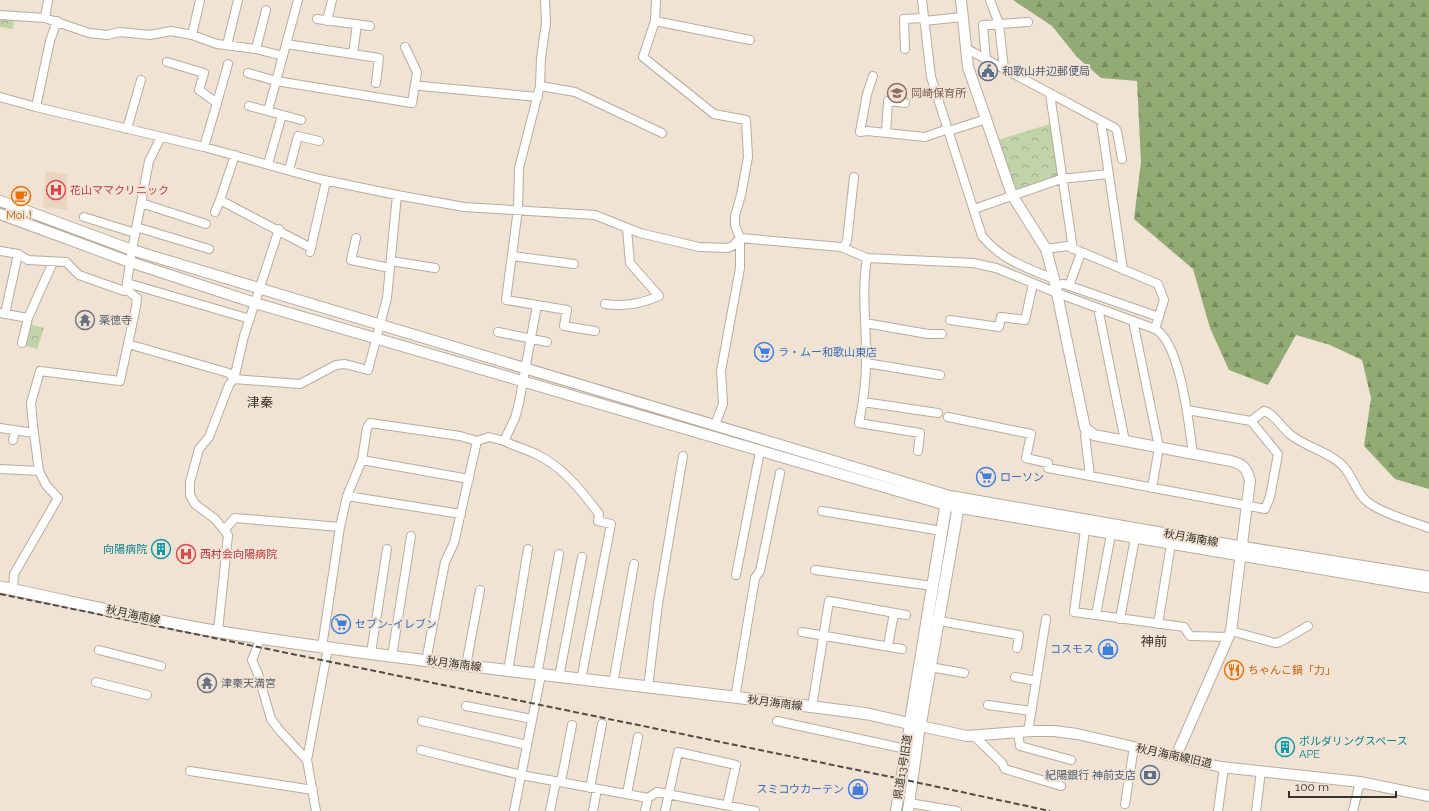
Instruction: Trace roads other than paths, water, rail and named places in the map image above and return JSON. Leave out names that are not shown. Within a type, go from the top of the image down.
[{"type":"main road","points":[[915,725],[930,667],[932,620],[933,586],[942,532],[950,501],[958,508],[932,620],[915,725]]},
{"type":"main road","name":"秋月海南線","points":[[950,501],[1241,551],[1429,586]]},
{"type":"main road","name":"秋月海南線","points":[[958,508],[1171,544],[1241,551],[1429,577]]},
{"type":"main road","name":"秋月海南線","points":[[0,587],[218,631],[261,638],[426,661],[868,714],[915,725]]},
{"type":"street","points":[[45,18],[48,0]]},
{"type":"street","points":[[192,35],[200,0]]},
{"type":"street","points":[[227,45],[238,0]]},
{"type":"street","points":[[268,111],[298,0]]},
{"type":"street","points":[[327,20],[332,0]]},
{"type":"street","points":[[545,0],[546,23],[541,58],[540,86],[519,168],[518,209],[506,300],[567,310],[564,326],[594,331]]},
{"type":"street","points":[[656,0],[655,21],[643,57],[714,114],[746,120],[748,157],[741,195],[735,216],[735,225],[740,238],[740,268],[721,371],[723,404],[715,425]]},
{"type":"street","points":[[922,0],[923,19],[932,77],[982,236],[993,250],[1012,263],[1098,308],[1160,332],[1170,347],[1176,362],[1187,410],[1193,454]]},
{"type":"street","points":[[961,0],[968,67],[1012,195],[1046,249],[1085,428],[1094,435],[1231,461],[1245,467],[1250,481],[1230,634],[1176,756]]},
{"type":"street","points":[[990,0],[999,24],[1004,70]]},
{"type":"street","points":[[256,49],[266,10]]},
{"type":"street","points":[[0,14],[45,18],[89,33],[107,35],[120,32],[150,35],[171,31],[192,35],[203,40],[256,49],[283,56]]},
{"type":"street","points":[[904,50],[904,19],[962,17]]},
{"type":"street","points":[[317,19],[370,26]]},
{"type":"street","points":[[36,107],[50,41],[57,21]]},
{"type":"street","points":[[655,21],[750,40]]},
{"type":"street","points":[[986,60],[983,25],[1028,22]]},
{"type":"street","points":[[353,54],[357,24]]},
{"type":"street","points":[[286,44],[379,58],[376,83]]},
{"type":"street","points":[[248,73],[276,81],[412,103],[417,72],[405,47]]},
{"type":"street","points":[[966,50],[1101,121],[1117,131],[1122,159]]},
{"type":"street","points":[[167,62],[204,73],[199,90],[217,103]]},
{"type":"street","points":[[204,146],[228,64]]},
{"type":"street","points":[[873,76],[867,94],[860,132],[925,137],[986,119]]},
{"type":"street","points":[[127,129],[141,80]]},
{"type":"street","points":[[421,86],[538,97]]},
{"type":"street","points":[[540,86],[575,92],[662,133]]},
{"type":"street","points":[[1050,94],[1061,179],[1077,251],[1069,286]]},
{"type":"street","points":[[0,97],[127,129],[204,146],[326,181],[397,195],[464,207],[518,209],[596,215],[608,219],[626,229],[699,247],[728,248],[734,245],[740,238]]},
{"type":"street","points":[[886,133],[888,101],[905,103]]},
{"type":"street","points":[[249,106],[301,120]]},
{"type":"street","points":[[268,164],[282,115]]},
{"type":"street","points":[[1101,121],[1123,270]]},
{"type":"street","points":[[0,251],[18,254],[28,260],[66,262],[79,275],[124,292],[127,286],[132,250],[149,160],[161,136]]},
{"type":"street","points":[[289,170],[298,136],[319,142]]},
{"type":"street","points":[[215,212],[235,155]]},
{"type":"street","points":[[974,208],[1061,179],[1108,174]]},
{"type":"street","points":[[843,248],[847,241],[854,177]]},
{"type":"street","points":[[220,200],[279,230],[310,250],[326,181]]},
{"type":"street","points":[[128,344],[229,374],[234,379],[300,384],[336,364],[345,364],[368,370],[387,298],[397,195]]},
{"type":"street","points":[[0,201],[132,250],[715,425],[950,501]]},
{"type":"street","points":[[141,203],[206,224]]},
{"type":"street","points":[[0,215],[130,262],[255,303],[760,451],[950,501]]},
{"type":"street","points":[[84,218],[209,249]]},
{"type":"street","points":[[605,304],[631,305],[645,302],[659,296],[630,263],[626,229]]},
{"type":"street","points":[[218,631],[228,535],[225,529],[195,504],[190,496],[190,482],[199,450],[209,436],[230,385],[234,379],[250,319],[279,230]]},
{"type":"street","points":[[356,238],[351,260],[390,265],[435,268]]},
{"type":"street","points":[[740,238],[843,248],[867,258],[973,263],[996,268],[1033,284],[1055,286],[1061,284],[1069,286],[1159,317]]},
{"type":"street","points":[[1046,249],[1067,246],[1158,284],[1164,300],[1155,329]]},
{"type":"street","points":[[18,254],[3,314],[28,318]]},
{"type":"street","points":[[512,256],[574,264]]},
{"type":"street","points":[[867,258],[864,278],[866,363],[863,402],[859,423],[920,434],[918,451]]},
{"type":"street","points":[[22,343],[28,318],[53,262]]},
{"type":"street","points":[[950,320],[999,327],[1000,317],[1025,320],[1033,284]]},
{"type":"street","points":[[127,286],[250,319]]},
{"type":"street","points":[[12,589],[14,574],[58,498],[46,485],[39,470],[31,403],[40,371],[120,382],[137,298],[127,286]]},
{"type":"street","points":[[504,442],[515,418],[526,368],[537,305]]},
{"type":"street","points":[[1098,308],[1125,441]]},
{"type":"street","points":[[1133,321],[1159,447],[1152,488]]},
{"type":"street","points":[[865,323],[928,334],[942,334]]},
{"type":"street","points":[[498,332],[547,342]]},
{"type":"street","points":[[866,363],[940,376]]},
{"type":"street","points":[[863,402],[938,413]]},
{"type":"street","points":[[948,417],[1031,434],[1026,458],[1048,463],[1048,468],[1265,509],[1270,497],[1278,454],[1250,421],[1187,410]]},
{"type":"street","points":[[1250,421],[1264,411],[1269,412],[1282,429],[1296,439],[1341,463],[1352,478],[1360,495],[1372,505],[1429,528]]},
{"type":"street","points":[[316,811],[314,790],[307,760],[325,647],[340,527],[347,496],[362,460],[367,428],[370,423],[460,436],[478,441],[489,437],[537,455],[564,474],[590,502],[599,514],[598,521],[611,524],[581,680]]},
{"type":"street","points":[[0,428],[34,433]]},
{"type":"street","points":[[13,440],[14,431]]},
{"type":"street","points":[[1087,431],[1085,435],[1090,476]]},
{"type":"street","points":[[426,661],[445,562],[454,543],[478,441]]},
{"type":"street","points":[[736,575],[760,451]]},
{"type":"street","points":[[648,688],[658,604],[683,456]]},
{"type":"street","points":[[362,460],[469,479]]},
{"type":"street","points":[[0,469],[39,470]]},
{"type":"street","points":[[735,698],[755,578],[760,571],[780,473]]},
{"type":"street","points":[[347,496],[461,514]]},
{"type":"street","points":[[822,511],[942,532]]},
{"type":"street","points":[[225,529],[235,518],[340,527]]},
{"type":"street","points":[[1085,530],[1074,612],[1184,627],[1190,636],[1230,634],[1275,644],[1308,626]]},
{"type":"street","points":[[1096,615],[1111,534]]},
{"type":"street","points":[[392,656],[411,536]]},
{"type":"street","points":[[1120,619],[1135,538]]},
{"type":"street","points":[[1158,624],[1171,544]]},
{"type":"street","points":[[371,653],[387,549]]},
{"type":"street","points":[[508,671],[528,549]]},
{"type":"street","points":[[514,811],[532,719],[559,554]]},
{"type":"street","points":[[559,677],[582,557]]},
{"type":"street","points":[[613,684],[634,564]]},
{"type":"street","points":[[816,570],[933,586]]},
{"type":"street","points":[[466,666],[480,590]]},
{"type":"street","points":[[812,707],[829,601],[906,615]]},
{"type":"street","points":[[888,646],[894,613]]},
{"type":"street","points":[[1046,619],[1031,711],[1023,732],[1020,746],[1071,760]]},
{"type":"street","points":[[932,620],[1019,635],[1017,648]]},
{"type":"street","points":[[802,632],[902,649]]},
{"type":"street","points":[[261,638],[252,660],[258,674],[271,718],[280,731],[307,760]]},
{"type":"street","points":[[98,650],[161,666]]},
{"type":"street","points":[[930,667],[964,673]]},
{"type":"street","points":[[1015,678],[1036,681]]},
{"type":"street","points":[[96,682],[147,695]]},
{"type":"street","points":[[988,705],[1031,711]]},
{"type":"street","points":[[466,706],[532,719]]},
{"type":"street","points":[[422,721],[527,744]]},
{"type":"street","points":[[777,721],[906,749]]},
{"type":"street","points":[[593,811],[594,788],[602,724]]},
{"type":"street","points":[[550,811],[572,725]]},
{"type":"street","name":"秋月海南線旧道","points":[[915,725],[953,735],[974,736],[1054,731],[1077,734],[1224,767],[1360,782],[1429,796]]},
{"type":"street","name":"県道13号旧道","points":[[896,811],[906,749],[915,725]]},
{"type":"street","name":"県道13号旧道","points":[[908,807],[915,725]]},
{"type":"street","points":[[974,736],[1002,763],[1005,769],[1061,786]]},
{"type":"street","points":[[627,794],[638,737]]},
{"type":"street","points":[[1124,804],[1134,747]]},
{"type":"street","points":[[421,750],[521,775],[648,798]]},
{"type":"street","points":[[665,811],[670,794],[678,752],[736,765],[727,805]]},
{"type":"street","points":[[1218,811],[1224,767]]},
{"type":"street","points":[[190,771],[314,790]]},
{"type":"street","points":[[1256,811],[1261,771]]},
{"type":"street","points":[[1353,811],[1360,782]]},
{"type":"street","points":[[645,811],[648,798],[657,792],[755,811]]},
{"type":"street","points":[[908,807],[957,811]]},
{"type":"railway","points":[[0,594],[1050,811]]},
{"type":"place","name":"和歌山井辺郵便局","points":[[988,71]]},
{"type":"place","name":"岡崎保育所","points":[[897,93]]},
{"type":"place","name":"花山ママクリニック","points":[[56,190]]},
{"type":"place","name":"Moi！","points":[[21,196]]},
{"type":"place","name":"薬徳寺","points":[[85,320]]},
{"type":"place","name":"ラ・ムー和歌山東店","points":[[764,352]]},
{"type":"place","name":"ローソン","points":[[986,477]]},
{"type":"place","name":"向陽病院","points":[[161,549]]},
{"type":"place","name":"西村会向陽病院","points":[[186,554]]},
{"type":"place","name":"セブン-イレブン","points":[[341,624]]},
{"type":"place","name":"コスモス","points":[[1108,649]]},
{"type":"place","name":"ちゃんこ鍋「力」","points":[[1234,670]]},
{"type":"place","name":"津秦天満宮","points":[[207,683]]},
{"type":"place","name":"ボルダリングスペース APE","points":[[1285,747]]},
{"type":"place","name":"紀陽銀行 神前支店","points":[[1150,775]]},
{"type":"place","name":"スミコウカーテン","points":[[858,789]]},
{"type":"district","name":"津秦","points":[[260,402]]},
{"type":"district","name":"神前","points":[[1154,641]]}]
